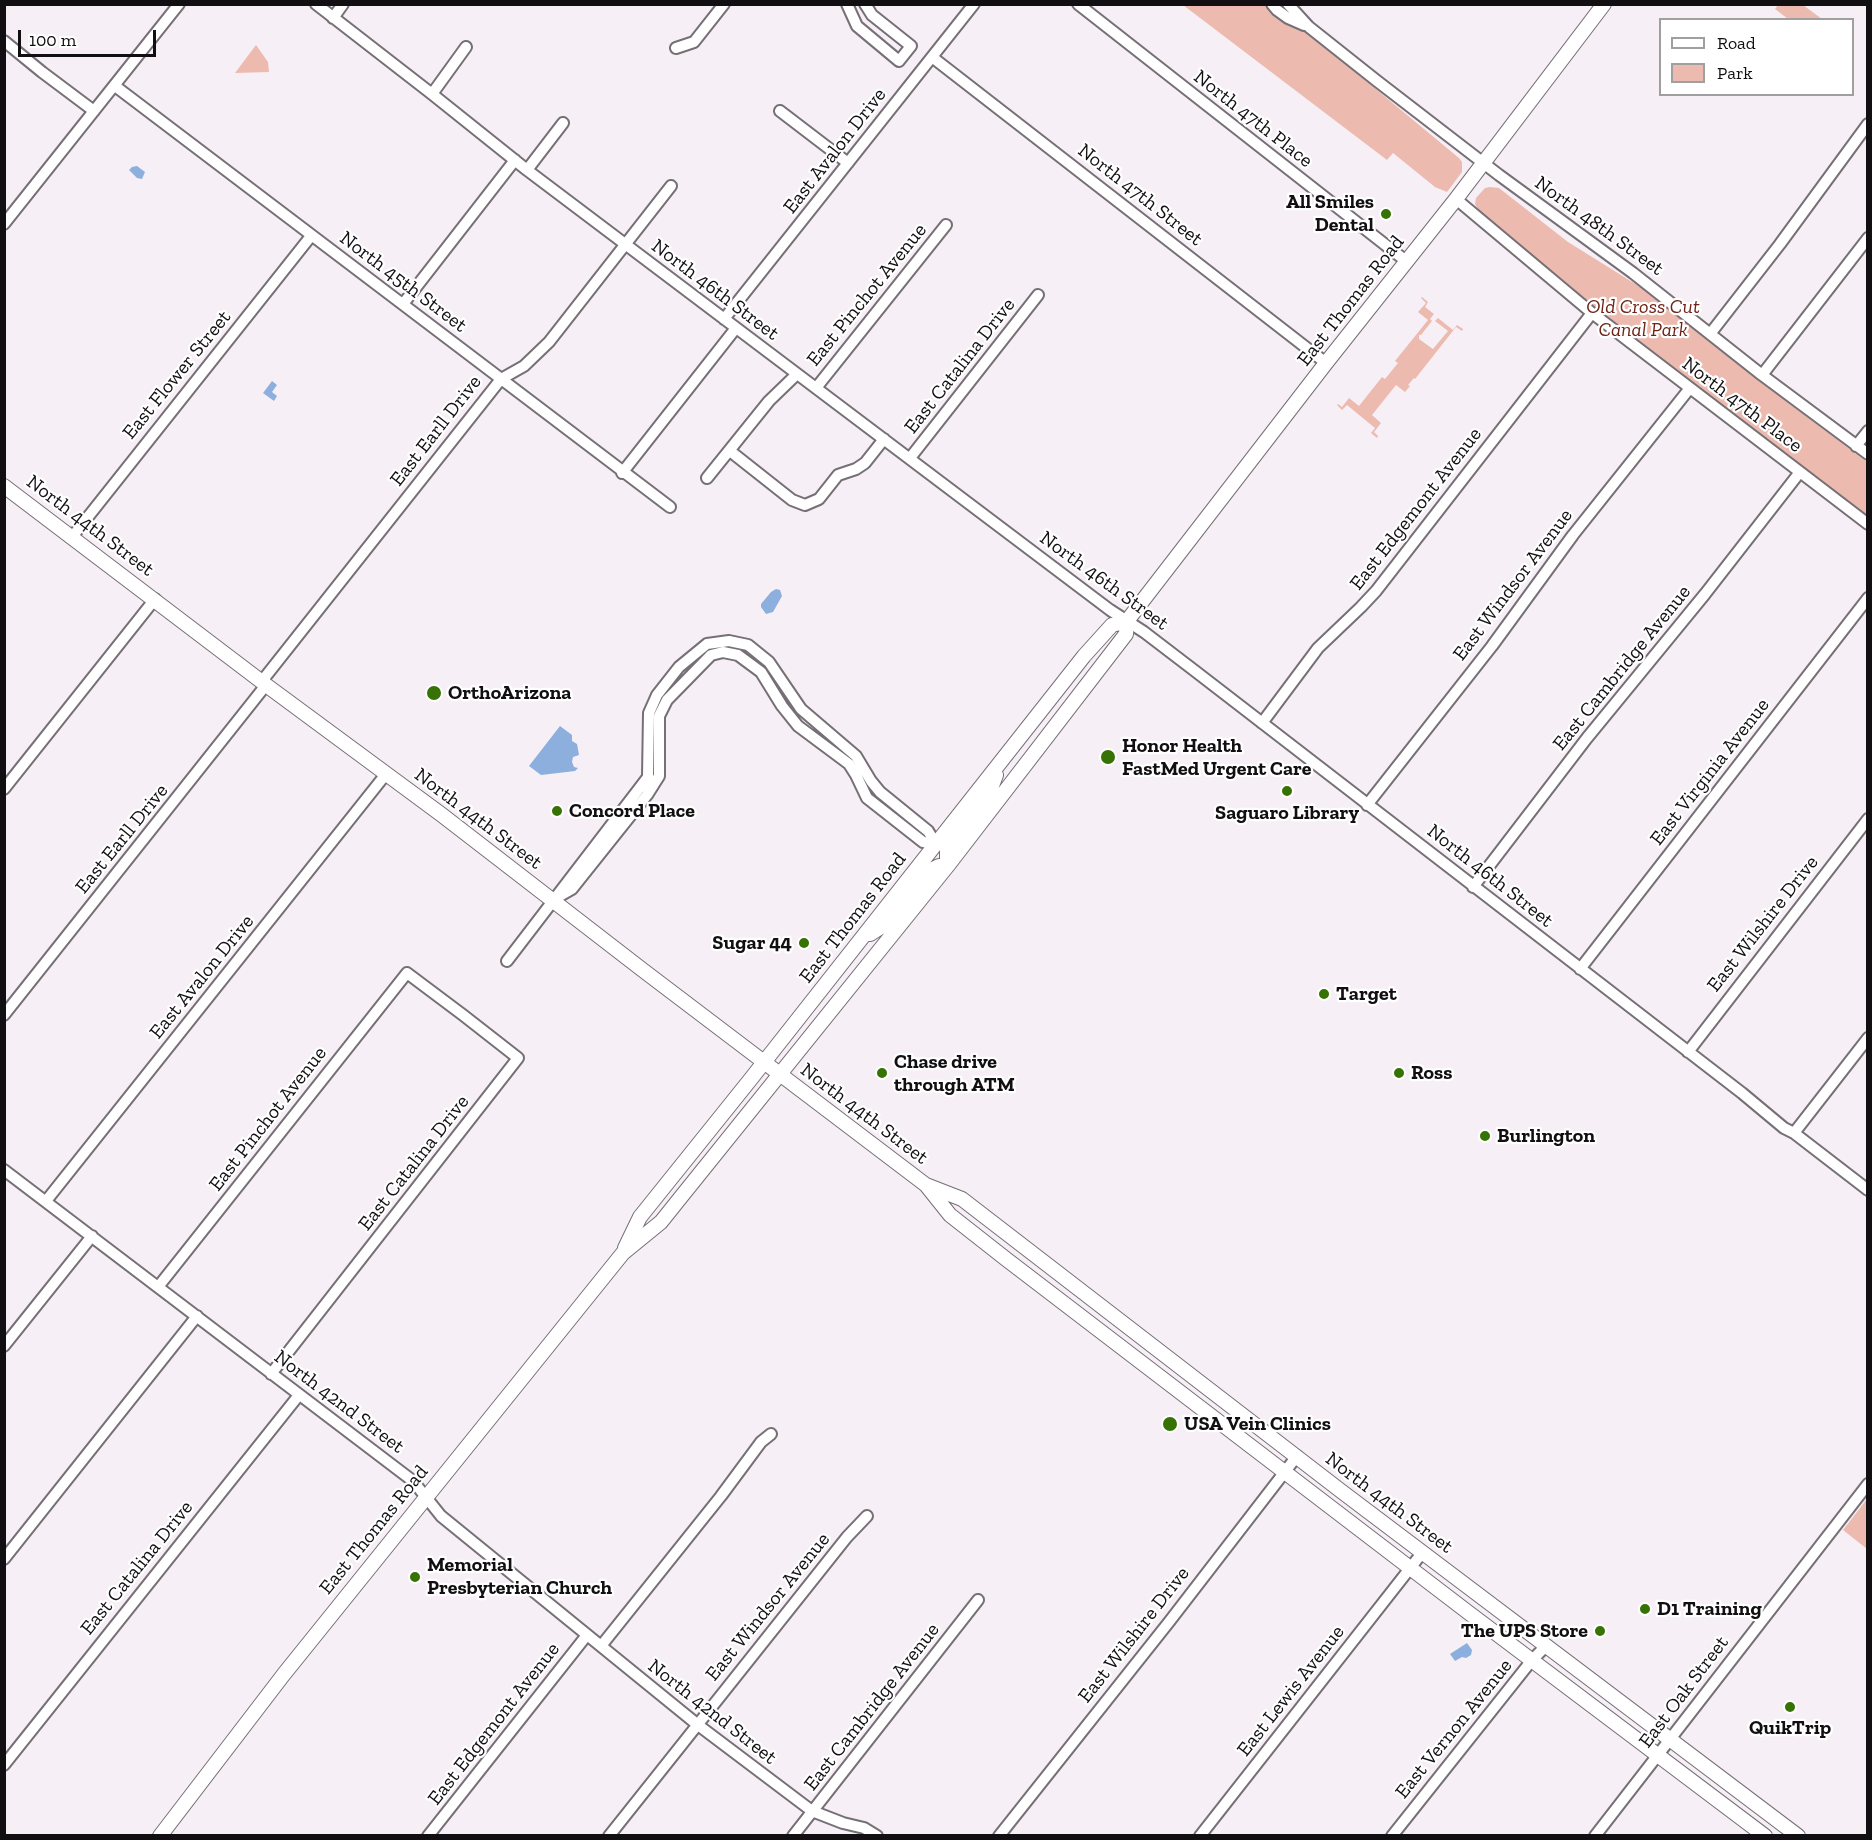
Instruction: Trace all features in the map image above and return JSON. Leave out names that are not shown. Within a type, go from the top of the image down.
[{"type":"main road","name":"East Thomas Road","points":[[623,1252],[661,1222],[949,864],[1126,634],[1127,621],[1484,163],[1604,4]]},
{"type":"main road","name":"North 44th Street","points":[[4,486],[442,815],[780,1073],[926,1185],[950,1215],[1210,1416],[1765,1836]]},
{"type":"main road","name":"East Thomas Road","points":[[160,1836],[284,1674],[623,1252],[640,1217],[1084,656],[1112,625],[1127,621]]},
{"type":"main road","points":[[858,942],[887,923],[929,871],[949,864],[947,850],[950,843],[990,791],[1001,762]]},
{"type":"main road","name":"North 44th Street","points":[[926,1185],[962,1199],[1422,1553],[1671,1738],[1798,1836]]},
{"type":"street","points":[[6,218],[179,4]]},
{"type":"street","name":"North 46th Street","points":[[315,4],[527,170],[1262,723],[1784,1128],[1794,1133],[1868,1190]]},
{"type":"street","points":[[333,18],[343,4]]},
{"type":"street","points":[[676,48],[694,42],[724,4]]},
{"type":"street","points":[[847,4],[857,26],[899,62],[911,46],[880,21],[865,4]]},
{"type":"street","name":"East Avalon Drive","points":[[724,319],[974,4]]},
{"type":"street","name":"North 47th Place","points":[[1078,4],[1406,261]]},
{"type":"street","name":"North 48th Street","points":[[1272,4],[1288,18],[1309,27]]},
{"type":"street","name":"North 48th Street","points":[[1288,4],[1309,27],[1484,163],[1633,273],[1762,375],[1868,454]]},
{"type":"street","points":[[4,41],[94,111]]},
{"type":"street","points":[[432,94],[466,47]]},
{"type":"street","name":"North 47th Street","points":[[932,57],[1326,363]]},
{"type":"street","name":"North 45th Street","points":[[115,86],[622,473],[670,507]]},
{"type":"street","points":[[780,111],[848,163]]},
{"type":"street","points":[[527,170],[563,123]]},
{"type":"street","points":[[1710,334],[1780,244],[1868,124]]},
{"type":"street","points":[[403,304],[515,160]]},
{"type":"street","name":"East Earll Drive","points":[[4,1015],[501,379],[524,366],[549,342],[671,186]]},
{"type":"street","name":"North 47th Place","points":[[1456,199],[1592,313],[1868,524]]},
{"type":"street","name":"East Pinchot Avenue","points":[[816,388],[946,225]]},
{"type":"street","name":"East Flower Street","points":[[72,537],[311,236]]},
{"type":"street","points":[[1762,375],[1868,238]]},
{"type":"street","name":"East Catalina Drive","points":[[910,458],[1038,295]]},
{"type":"street","name":"East Edgemont Avenue","points":[[1262,723],[1318,648],[1376,591],[1592,313]]},
{"type":"street","points":[[622,473],[736,328]]},
{"type":"street","name":"East Pinchot Avenue","points":[[707,478],[769,401],[797,374]]},
{"type":"street","name":"East Windsor Avenue","points":[[1367,805],[1492,646],[1593,509],[1690,388]]},
{"type":"street","points":[[1857,446],[1868,431]]},
{"type":"street","points":[[730,451],[792,500],[805,505],[819,499],[838,475],[856,469],[865,463],[884,439]]},
{"type":"street","name":"East Cambridge Avenue","points":[[1473,887],[1587,738],[1705,594],[1800,472]]},
{"type":"street","name":"East Virginia Avenue","points":[[1580,969],[1868,598]]},
{"type":"street","points":[[4,789],[155,599]]},
{"type":"street","points":[[507,961],[553,900],[572,889],[651,789],[659,776],[659,716],[667,700],[711,655],[723,652],[738,655],[761,672],[782,706],[798,726],[849,764],[867,798],[923,842],[936,844]]},
{"type":"street","name":"East Avalon Drive","points":[[46,1201],[386,774]]},
{"type":"street","name":"East Wilshire Drive","points":[[1688,1052],[1868,819]]},
{"type":"street","name":"East Pinchot Avenue","points":[[158,1287],[407,973]]},
{"type":"street","name":"East Catalina Drive","points":[[272,1374],[518,1058],[407,973]]},
{"type":"street","points":[[1794,1133],[1868,1038]]},
{"type":"street","name":"North 42nd Street","points":[[4,1170],[413,1481],[441,1515],[698,1725],[812,1811],[864,1828],[877,1836]]},
{"type":"street","points":[[4,1346],[92,1236]]},
{"type":"street","points":[[4,1558],[197,1316]]},
{"type":"street","name":"East Catalina Drive","points":[[4,1765],[299,1395]]},
{"type":"street","points":[[1210,1416],[1223,1400]]},
{"type":"street","points":[[601,1646],[721,1496],[761,1442],[771,1434]]},
{"type":"street","name":"East Wilshire Drive","points":[[999,1836],[1297,1456]]},
{"type":"street","name":"East Oak Street","points":[[1594,1836],[1868,1484]]},
{"type":"street","name":"East Windsor Avenue","points":[[609,1836],[847,1537],[867,1516]]},
{"type":"street","name":"East Lewis Avenue","points":[[1200,1836],[1422,1553]]},
{"type":"street","name":"East Cambridge Avenue","points":[[793,1836],[978,1600]]},
{"type":"street","name":"East Edgemont Avenue","points":[[428,1836],[587,1635]]},
{"type":"street","name":"East Vernon Avenue","points":[[1392,1836],[1532,1660],[1546,1646]]},
{"type":"green space","points":[[1183,5],[1270,5],[1302,28],[1459,158],[1462,162],[1462,172],[1447,192],[1435,187],[1393,153],[1387,160]]},
{"type":"green space","points":[[1778,5],[1803,5],[1821,18],[1787,18],[1775,9]]},
{"type":"green space","points":[[256,45],[268,62],[269,72],[235,73]]},
{"type":"green space","name":"Old Cross Cut Canal Park","points":[[1485,188],[1499,188],[1568,242],[1645,290],[1758,380],[1867,462],[1867,518],[1594,310],[1480,213],[1475,204],[1476,198]]},
{"type":"green space","points":[[1422,297],[1428,302],[1425,307],[1434,314],[1430,319],[1432,321],[1419,335],[1419,339],[1433,349],[1448,331],[1435,321],[1438,318],[1453,330],[1457,325],[1463,329],[1462,331],[1456,327],[1408,385],[1410,386],[1405,392],[1396,385],[1372,415],[1381,423],[1374,432],[1377,438],[1371,433],[1375,428],[1347,405],[1342,410],[1337,405],[1342,407],[1349,398],[1359,406],[1382,377],[1385,379],[1398,363],[1395,361],[1428,320],[1418,312],[1426,303]]},
{"type":"green space","points":[[1867,1499],[1867,1549],[1843,1530]]},
{"type":"water","points":[[137,166],[145,172],[142,179],[137,178],[129,170]]},
{"type":"water","points":[[272,381],[277,385],[272,392],[277,396],[274,401],[263,393]]},
{"type":"water","points":[[776,589],[780,590],[782,596],[773,612],[766,614],[761,604]]},
{"type":"water","points":[[560,726],[572,735],[572,741],[577,744],[579,755],[573,757],[572,762],[574,767],[578,768],[575,771],[541,775],[529,766]]},
{"type":"water","points":[[1467,1643],[1472,1650],[1471,1655],[1455,1661],[1450,1654]]},
{"type":"place","name":"All Smiles Dental","points":[[1386,214]]},
{"type":"place","name":"OrthoArizona","points":[[434,693]]},
{"type":"place","name":"Honor Health FastMed Urgent Care","points":[[1108,757]]},
{"type":"place","name":"Saguaro Library","points":[[1287,791]]},
{"type":"place","name":"Concord Place","points":[[557,811]]},
{"type":"place","name":"Sugar 44","points":[[804,943]]},
{"type":"place","name":"Target","points":[[1324,994]]},
{"type":"place","name":"Chase drive through ATM","points":[[882,1073]]},
{"type":"place","name":"Ross","points":[[1399,1073]]},
{"type":"place","name":"Burlington","points":[[1485,1136]]},
{"type":"place","name":"USA Vein Clinics","points":[[1170,1424]]},
{"type":"place","name":"Memorial Presbyterian Church","points":[[415,1577]]},
{"type":"place","name":"D1 Training","points":[[1645,1609]]},
{"type":"place","name":"The UPS Store","points":[[1600,1631]]},
{"type":"place","name":"QuikTrip","points":[[1790,1707]]}]
